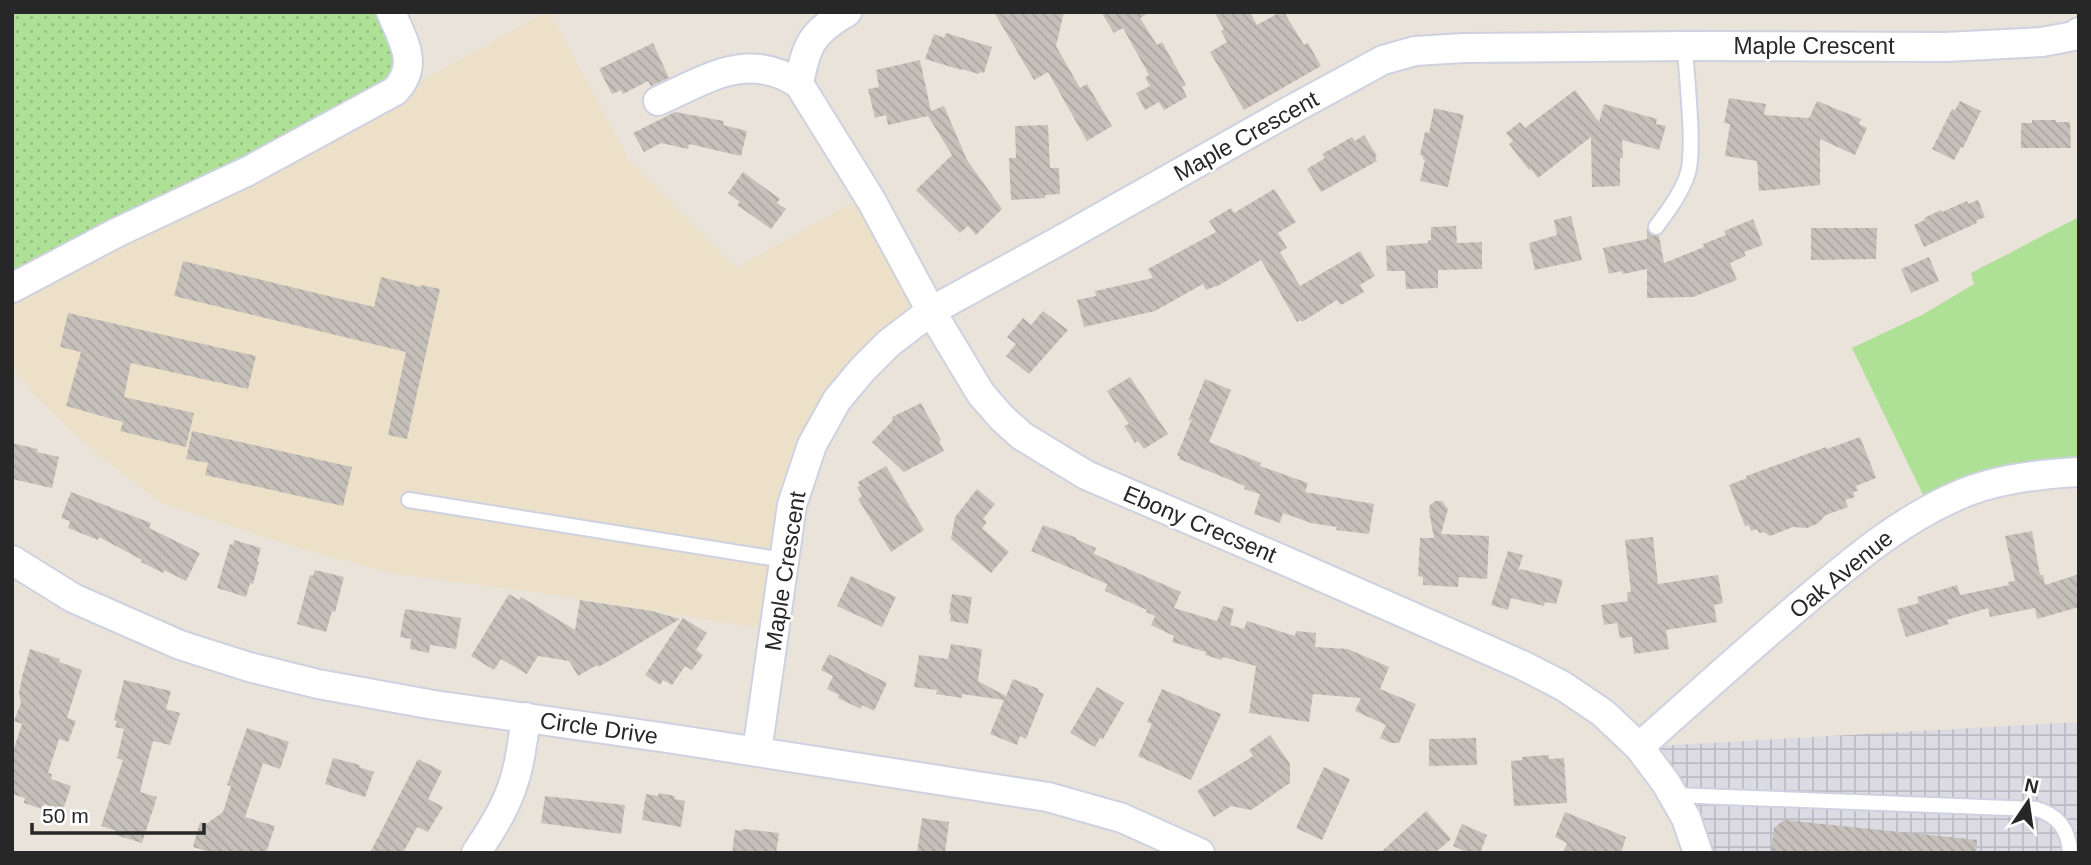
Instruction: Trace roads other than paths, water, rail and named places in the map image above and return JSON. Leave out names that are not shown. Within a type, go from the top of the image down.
[{"type":"street","points":[[12,288],[116,233],[248,171],[395,91],[407,75],[408,56],[391,12]]},
{"type":"street","points":[[659,101],[723,72],[746,67],[774,71],[799,84],[808,46],[826,26],[847,12]]},
{"type":"street","name":"Maple Crescent","points":[[757,752],[792,505],[812,444],[837,400],[862,370],[889,343],[931,311],[1383,60],[1415,51],[1464,48],[1946,47],[2042,42],[2074,36],[2079,32]]},
{"type":"street","name":"Ebony Crecsent","points":[[799,84],[871,200],[931,311],[981,394],[1022,436],[1086,475],[1522,665],[1563,686],[1603,713],[1639,747],[1686,818],[1698,853]]},
{"type":"street","name":"Oak Avenue","points":[[1639,747],[1849,564],[1883,537],[1916,516],[1960,494],[2004,481],[2079,472]]},
{"type":"street","name":"Circle Drive","points":[[12,560],[73,598],[110,615],[180,645],[249,667],[318,684],[434,705],[1048,797],[1122,818],[1199,853]]},
{"type":"street","points":[[476,853],[507,801],[516,776],[526,717]]},
{"type":"lane","points":[[1656,227],[1673,204],[1688,174],[1690,145],[1685,46]]},
{"type":"lane","points":[[410,500],[784,560]]},
{"type":"lane","points":[[1673,796],[2036,809],[2047,812],[2060,822],[2069,837],[2070,853]]}]
